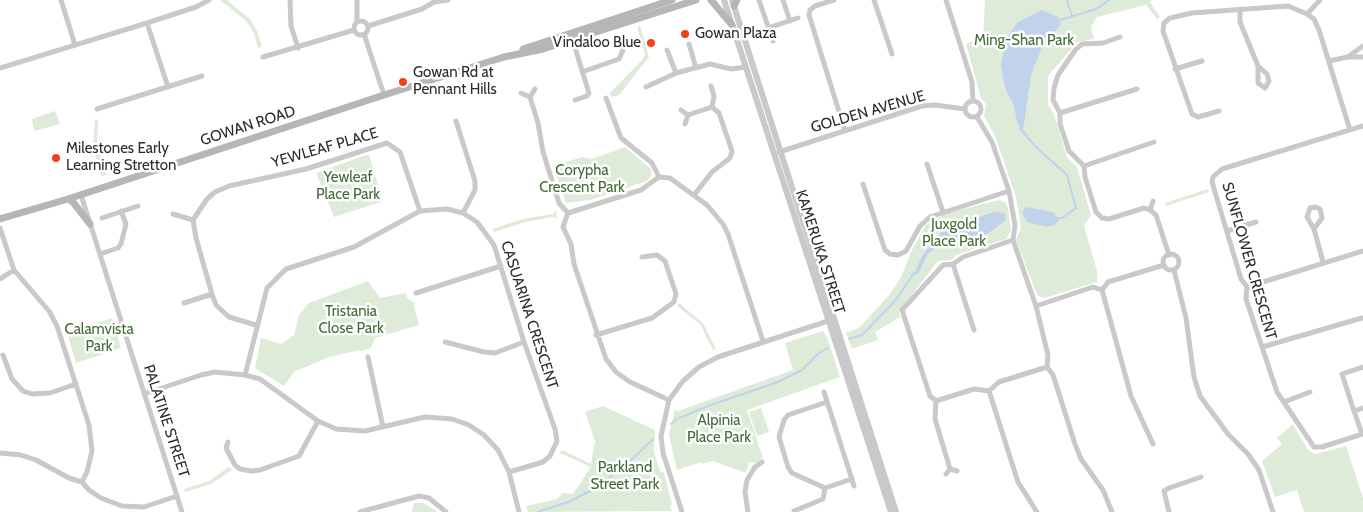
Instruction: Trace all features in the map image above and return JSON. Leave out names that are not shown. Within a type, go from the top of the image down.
[{"type":"main road","name":"GOWAN ROAD","points":[[571,37],[672,0]]},
{"type":"main road","name":"GOWAN ROAD","points":[[0,219],[68,199],[504,57],[696,0]]},
{"type":"main road","points":[[711,0],[732,25]]},
{"type":"main road","points":[[68,199],[90,224]]},
{"type":"street","points":[[61,0],[75,45]]},
{"type":"street","points":[[0,68],[147,23],[196,7],[209,0]]},
{"type":"street","points":[[290,0],[291,26],[298,48]]},
{"type":"street","points":[[354,30],[357,22],[357,0]]},
{"type":"street","points":[[368,26],[422,9],[434,1],[448,0]]},
{"type":"street","name":"KAMERUKA STREET","points":[[724,0],[896,512]]},
{"type":"street","points":[[759,0],[772,41]]},
{"type":"street","points":[[783,0],[790,20]]},
{"type":"street","points":[[834,0],[815,6],[810,10],[809,15],[845,131]]},
{"type":"street","points":[[874,0],[892,54]]},
{"type":"street","points":[[946,0],[972,82],[973,101]]},
{"type":"street","points":[[1307,14],[1320,0]]},
{"type":"street","name":"KAMERUKA STREET","points":[[734,2],[892,512]]},
{"type":"street","points":[[1218,111],[1198,117],[1192,114],[1163,31],[1164,23],[1170,18],[1192,12],[1288,6],[1314,19],[1350,130]]},
{"type":"street","points":[[1240,9],[1240,22],[1258,66]]},
{"type":"street","points":[[768,28],[798,18]]},
{"type":"street","points":[[357,22],[365,22],[368,26]]},
{"type":"street","points":[[147,23],[168,87]]},
{"type":"street","points":[[354,30],[359,35],[364,34],[367,32],[368,26]]},
{"type":"street","points":[[263,57],[354,30]]},
{"type":"street","points":[[364,34],[384,95]]},
{"type":"street","points":[[571,37],[589,93],[587,96],[575,100]]},
{"type":"street","points":[[582,72],[619,59],[622,50],[619,38]]},
{"type":"street","points":[[1120,38],[1103,43],[1082,44],[1076,49],[1058,75],[1053,100],[1060,113],[1060,124],[1069,151],[1084,166],[1085,177],[1096,212],[1102,218],[1109,219],[1144,208],[1150,210],[1156,215],[1169,255]]},
{"type":"street","points":[[688,44],[696,68]]},
{"type":"street","points":[[1348,57],[1363,46]]},
{"type":"street","points":[[667,50],[676,73]]},
{"type":"street","points":[[1329,61],[1348,57],[1363,57]]},
{"type":"street","points":[[1175,69],[1202,61]]},
{"type":"street","points":[[646,87],[676,73],[710,64],[731,69],[753,64]]},
{"type":"street","points":[[97,109],[202,76]]},
{"type":"street","points":[[694,195],[712,172],[730,158],[732,151],[721,118],[712,107],[714,96],[711,86]]},
{"type":"street","points":[[530,98],[535,89]]},
{"type":"street","points":[[1060,113],[1136,89]]},
{"type":"street","points":[[521,93],[530,98],[538,123],[543,152],[559,203],[568,213]]},
{"type":"street","points":[[606,98],[621,138],[652,162],[659,177]]},
{"type":"street","points":[[973,101],[967,104],[965,108],[970,117],[977,116]]},
{"type":"street","points":[[973,101],[981,107],[977,116]]},
{"type":"street","name":"GOLDEN AVENUE","points":[[779,152],[922,106],[935,105],[965,108]]},
{"type":"street","points":[[685,124],[688,116],[712,107]]},
{"type":"street","points":[[681,110],[688,116]]},
{"type":"street","points":[[977,116],[992,142],[1009,191],[1015,226],[1013,240],[1036,306],[1048,355],[1046,367]]},
{"type":"street","points":[[245,375],[256,324],[267,288],[286,269],[354,247],[420,211],[448,209],[463,213],[475,190],[475,180],[456,121]]},
{"type":"street","name":"SUNFLOWER CRESCENT","points":[[1362,434],[1322,447],[1314,447],[1272,382],[1246,299],[1248,288],[1241,279],[1212,182],[1216,172],[1363,126]]},
{"type":"street","points":[[1084,166],[1154,142]]},
{"type":"street","name":"YEWLEAF PLACE","points":[[193,220],[211,195],[229,186],[306,169],[387,143],[400,152],[420,211]]},
{"type":"street","points":[[927,164],[943,212]]},
{"type":"street","points":[[568,213],[642,190],[659,177],[670,178],[694,195],[716,215],[728,234],[763,341]]},
{"type":"street","points":[[863,184],[882,244],[890,254],[898,255],[906,251],[920,226],[930,217],[1009,191]]},
{"type":"street","name":"PALATINE STREET","points":[[81,194],[182,512]]},
{"type":"street","points":[[1150,210],[1153,200]]},
{"type":"street","points":[[102,218],[138,206]]},
{"type":"street","points":[[100,254],[118,248],[121,244],[126,224],[122,211]]},
{"type":"street","name":"CASUARINA CRESCENT","points":[[463,213],[487,233],[494,245],[557,440],[550,456],[543,462],[510,472]]},
{"type":"street","points":[[568,213],[563,227],[571,244],[574,264],[596,335],[606,359],[616,372],[630,382],[669,400]]},
{"type":"street","points":[[173,214],[193,220],[196,238],[216,305],[229,317],[256,324]]},
{"type":"street","points":[[1227,232],[1256,222]]},
{"type":"street","points":[[0,228],[14,270],[49,311],[57,326],[76,384],[93,441],[91,459],[82,482]]},
{"type":"street","points":[[1314,229],[1323,262]]},
{"type":"street","points":[[936,401],[930,396],[902,310],[943,265],[953,264],[963,257],[1013,240]]},
{"type":"street","points":[[1248,288],[1323,262],[1363,251]]},
{"type":"street","points":[[596,335],[652,318],[674,302],[676,294],[665,261],[657,255],[642,257]]},
{"type":"street","points":[[1164,265],[1164,260],[1169,255]]},
{"type":"street","points":[[1169,255],[1176,256],[1179,260],[1178,267],[1174,270]]},
{"type":"street","points":[[953,264],[974,330]]},
{"type":"street","points":[[1164,265],[1169,270],[1174,270]]},
{"type":"street","points":[[1102,290],[1108,282],[1164,265]]},
{"type":"street","points":[[416,293],[501,266]]},
{"type":"street","points":[[0,279],[14,270]]},
{"type":"street","points":[[1174,270],[1186,318],[1194,377],[1200,396],[1224,430],[1248,454],[1258,470],[1273,512]]},
{"type":"street","points":[[1036,306],[1093,288],[1102,290]]},
{"type":"street","points":[[1102,290],[1131,396],[1153,444]]},
{"type":"street","points":[[184,303],[212,294]]},
{"type":"street","points":[[1262,347],[1362,318]]},
{"type":"street","points":[[682,512],[661,444],[662,428],[669,400],[683,381],[708,361],[763,341],[831,320]]},
{"type":"street","points":[[445,342],[495,353],[524,342]]},
{"type":"street","points":[[3,355],[12,379],[23,391],[32,394],[50,393],[76,384]]},
{"type":"street","points":[[368,357],[383,427]]},
{"type":"street","points":[[989,392],[999,382],[1046,367]]},
{"type":"street","points":[[1046,367],[1053,375],[1075,444],[1082,459],[1103,490],[1112,512]]},
{"type":"street","points":[[1362,434],[1342,374],[1363,367]]},
{"type":"street","points":[[144,394],[215,372],[245,375],[271,385],[318,421],[336,429],[355,431],[437,416],[468,425],[484,435],[498,450],[510,472],[519,512]]},
{"type":"street","points":[[936,401],[974,389],[989,392]]},
{"type":"street","points":[[824,392],[854,486]]},
{"type":"street","points":[[989,392],[1018,482],[1037,512]]},
{"type":"street","points":[[1284,402],[1310,392]]},
{"type":"street","points":[[936,401],[935,419],[950,469]]},
{"type":"street","points":[[827,402],[788,415],[784,420],[779,437],[792,473],[825,488],[852,479]]},
{"type":"street","points":[[1354,411],[1363,408]]},
{"type":"street","points":[[228,442],[226,448],[235,465],[240,469],[260,470],[299,456],[304,451],[318,421]]},
{"type":"street","points":[[0,453],[21,455],[36,460],[69,478],[82,482],[89,490],[122,509],[144,507],[177,496]]},
{"type":"street","points":[[748,512],[745,492],[747,480],[762,462]]},
{"type":"street","points":[[950,469],[957,471]]},
{"type":"street","points":[[946,474],[950,469]]},
{"type":"street","points":[[1169,512],[1164,491],[1201,476]]},
{"type":"street","points":[[794,511],[823,499],[825,488]]},
{"type":"street","points":[[360,512],[419,496],[429,498],[446,512]]},
{"type":"green space","points":[[220,0],[227,0],[250,19],[257,31],[262,47],[258,48],[254,33],[246,21]]},
{"type":"green space","name":"Ming-Shan Park","points":[[985,0],[1152,0],[1150,2],[1160,17],[1157,19],[1146,5],[1097,17],[1091,26],[1094,39],[1077,42],[1048,76],[1048,105],[1054,114],[1067,157],[1077,167],[1091,215],[1084,226],[1097,271],[1097,282],[1044,298],[1037,295],[1016,240],[1021,228],[1016,197],[995,136],[984,116],[986,104],[981,98],[966,44],[983,38]]},
{"type":"green space","points":[[640,26],[649,57],[619,95],[612,97],[609,94],[643,59],[645,54],[637,27]]},
{"type":"green space","points":[[55,111],[60,124],[34,131],[32,119]]},
{"type":"green space","points":[[95,119],[98,120],[97,145],[107,175],[101,176],[93,146]]},
{"type":"green space","name":"Corypha Crescent Park","points":[[625,147],[651,169],[652,175],[647,181],[590,200],[566,203],[553,166],[582,157],[592,159]]},
{"type":"green space","name":"Yewleaf Place Park","points":[[369,155],[383,201],[334,217],[316,173]]},
{"type":"green space","points":[[1208,189],[1209,192],[1166,206],[1165,203]]},
{"type":"green space","name":"Juxgold Place Park","points":[[998,200],[1005,202],[1008,208],[1011,231],[1006,239],[956,255],[952,260],[938,261],[899,311],[900,317],[875,332],[878,340],[852,349],[846,333],[859,328],[890,294],[901,277],[911,252],[926,225],[945,214]]},
{"type":"green space","points":[[556,210],[557,219],[553,217],[525,222],[494,232],[492,229],[523,219],[553,214]]},
{"type":"green space","name":"Tristania Close Park","points":[[368,281],[380,298],[406,293],[407,298],[415,303],[414,306],[419,325],[375,338],[371,348],[329,357],[294,372],[284,386],[255,368],[261,338],[281,344],[294,335],[299,315],[309,303]]},
{"type":"green space","points":[[679,303],[703,323],[716,349],[713,350],[700,324],[677,306]]},
{"type":"green space","name":"Calamvista Park","points":[[112,318],[121,348],[76,363],[67,333]]},
{"type":"green space","name":"Alpinia Place Park","points":[[823,331],[827,337],[840,377],[747,410],[763,458],[755,463],[749,462],[746,473],[713,461],[702,464],[701,462],[677,470],[669,435],[675,409],[678,411],[793,370],[785,343]]},
{"type":"green space","name":"Parkland Street Park","points":[[603,406],[655,430],[654,452],[660,471],[664,473],[672,511],[528,512],[526,506],[557,499],[563,493],[573,494],[591,467],[560,453],[562,450],[591,464],[595,441],[585,412]]},
{"type":"green space","points":[[761,408],[769,432],[757,436],[749,412]]},
{"type":"green space","points":[[1293,424],[1308,450],[1315,454],[1346,446],[1363,498],[1363,512],[1304,512],[1297,490],[1275,497],[1262,461],[1282,444],[1277,438]]},
{"type":"green space","points":[[229,467],[232,470],[211,484],[185,492],[184,489],[209,481]]},
{"type":"green space","points":[[414,503],[423,503],[438,512],[412,512]]},
{"type":"water","points":[[1042,10],[1058,17],[1061,24],[1041,49],[1031,75],[1023,131],[1017,122],[1014,106],[1005,88],[1001,65],[1006,39],[1018,22]]},
{"type":"water","points":[[1025,207],[1053,212],[1059,220],[1056,224],[1047,227],[1027,222],[1022,213]]},
{"type":"water","points":[[994,212],[1005,213],[1006,220],[987,234],[957,242],[944,242],[939,234],[947,228]]},
{"type":"water","points":[[937,236],[942,244],[928,254],[918,274],[914,275],[922,256]]},
{"type":"waterway","points":[[1067,0],[1072,16]]},
{"type":"waterway","points":[[1057,21],[1096,9],[1109,0]]},
{"type":"waterway","points":[[1020,124],[1020,128],[1036,147],[1067,175],[1076,208],[1062,218],[1057,218]]},
{"type":"waterway","points":[[849,339],[862,335],[895,301],[914,273]]},
{"type":"waterway","points":[[671,424],[677,419],[708,406],[778,382],[802,370],[819,353],[828,348]]},
{"type":"waterway","points":[[538,512],[571,501],[597,487],[627,464],[653,439]]},
{"type":"place","name":"Gowan Plaza","points":[[685,34]]},
{"type":"place","name":"Vindaloo Blue","points":[[651,43]]},
{"type":"place","name":"Gowan Rd at Pennant Hills","points":[[403,82]]},
{"type":"place","name":"Milestones Early Learning Stretton","points":[[56,158]]}]
